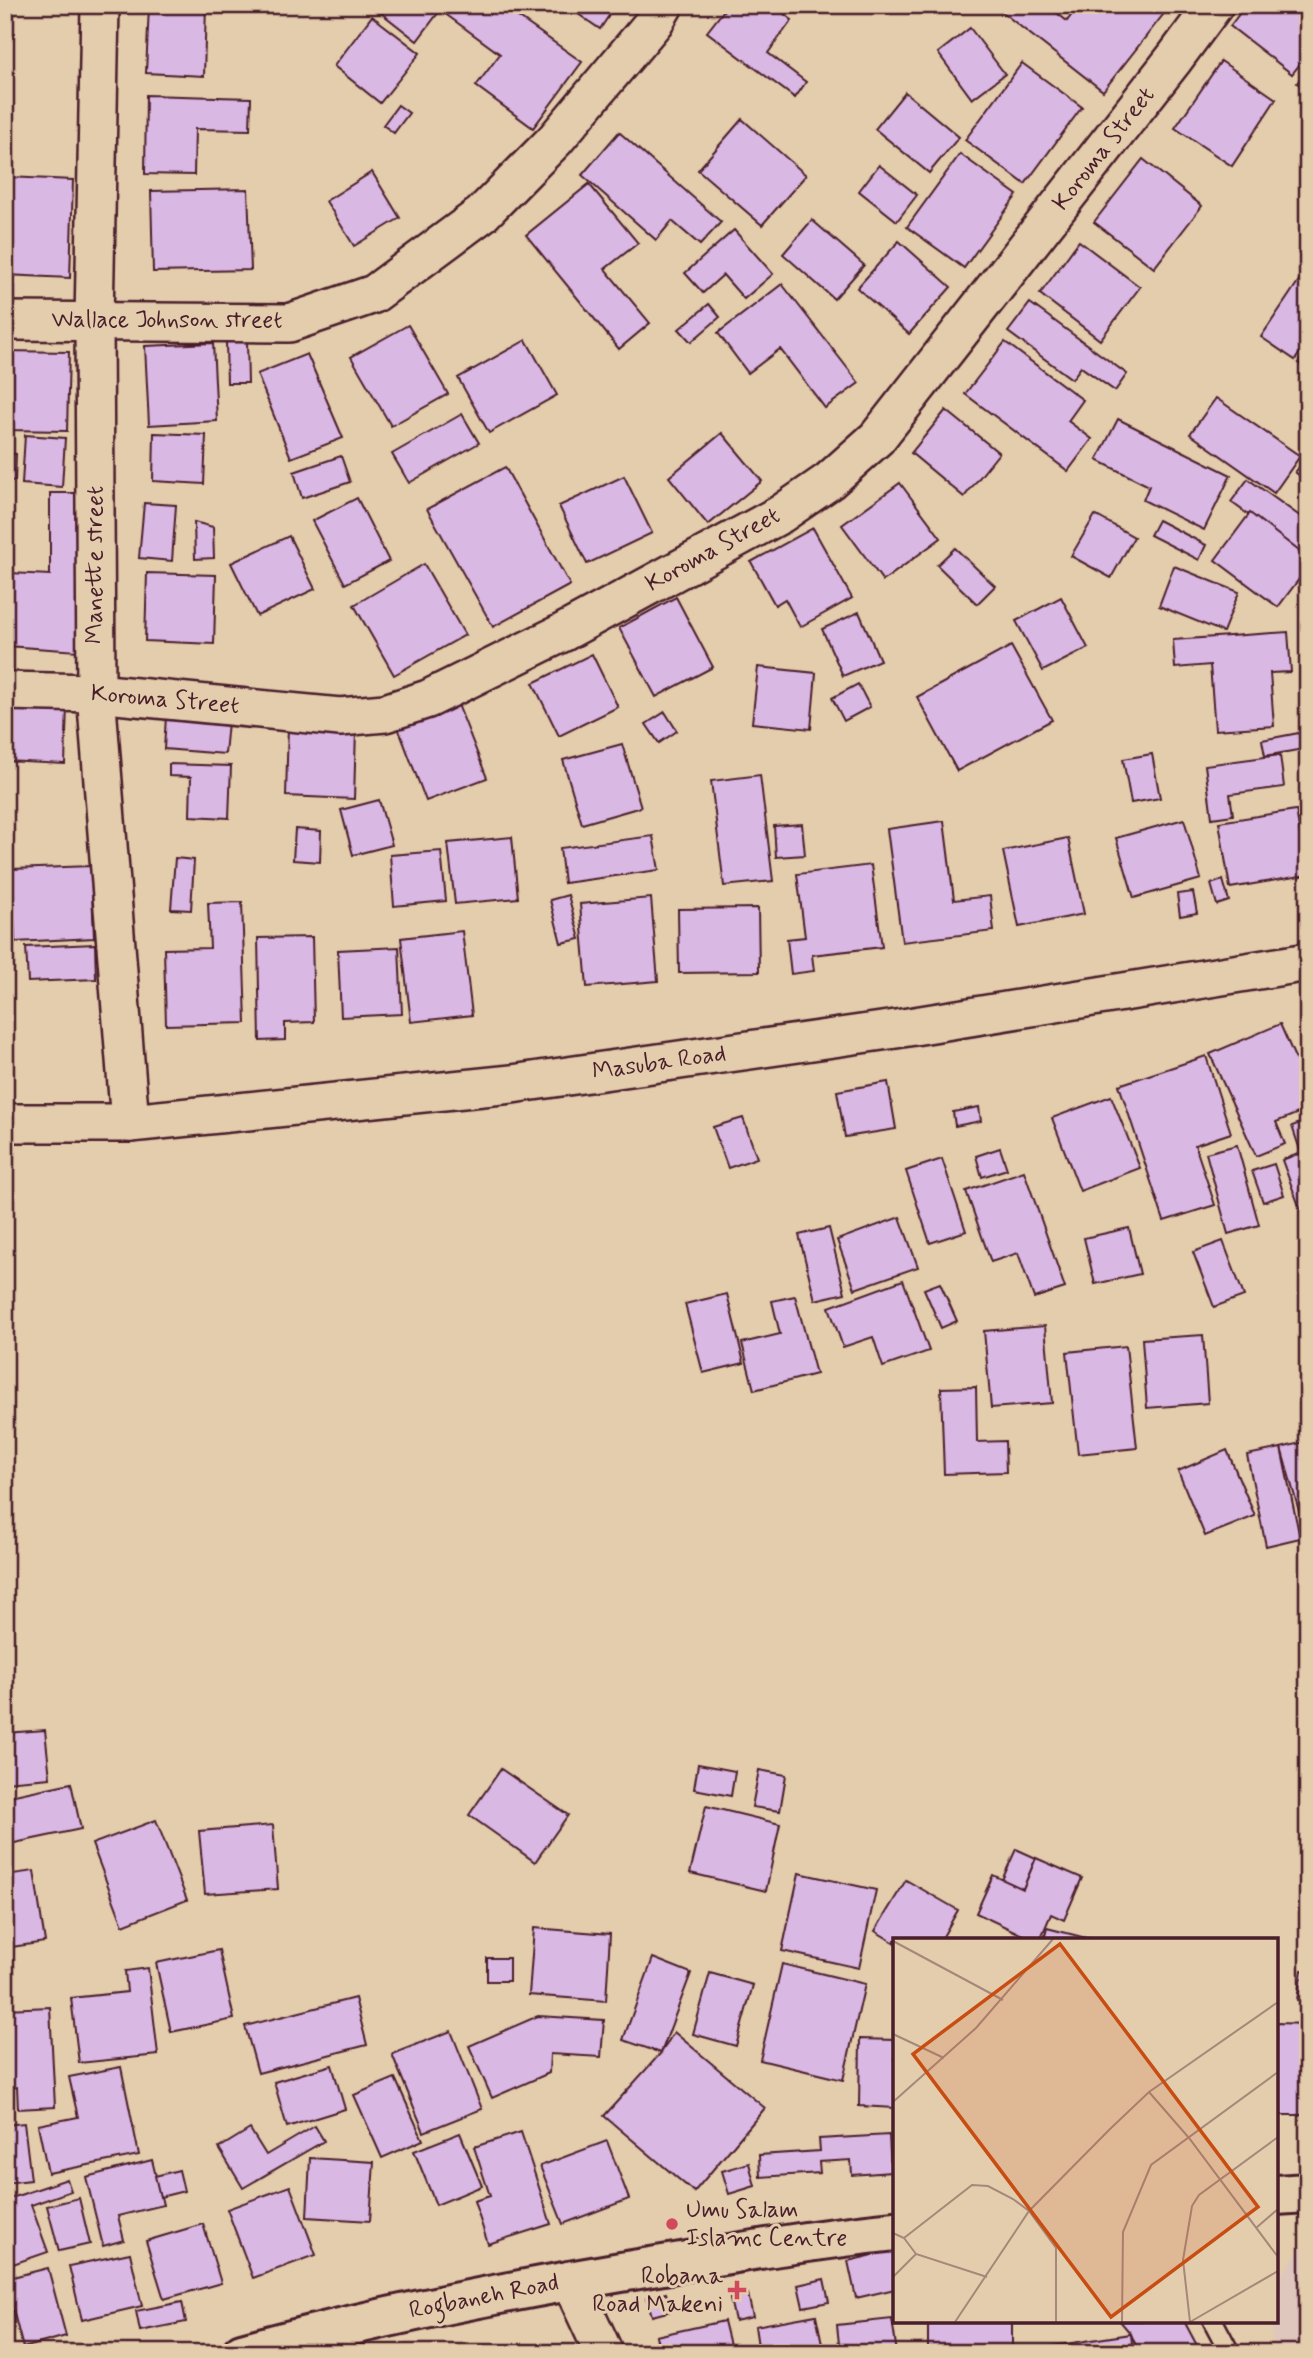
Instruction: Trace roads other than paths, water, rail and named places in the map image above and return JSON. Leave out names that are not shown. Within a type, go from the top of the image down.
[{"type":"main road","points":[[1278,2195],[1308,2193]]},
{"type":"main road","name":"Rogbaneh Road","points":[[242,2353],[336,2327],[570,2280],[843,2236],[893,2231]]},
{"type":"street","name":"Manette street","points":[[100,5],[94,321],[96,693],[130,1124]]},
{"type":"street","name":"Wallace Johnson street","points":[[5,321],[289,323],[374,294],[482,214],[555,140],[654,22],[664,5]]},
{"type":"street","name":"Koroma Street","points":[[5,691],[96,693],[340,717],[385,713],[428,699],[562,633],[781,514],[829,481],[877,438],[1174,60],[1214,5]]},
{"type":"street","name":"Masuba Road","points":[[5,1123],[130,1124],[512,1084],[896,1029],[1308,962]]},
{"type":"street","points":[[570,2280],[604,2353]]},
{"type":"lane","points":[[1214,2323],[1230,2353]]},
{"type":"place","name":"Umu Salam Islamc Centre","points":[[672,2224]]},
{"type":"place","name":"Robana Road Makeni","points":[[737,2290]]}]
